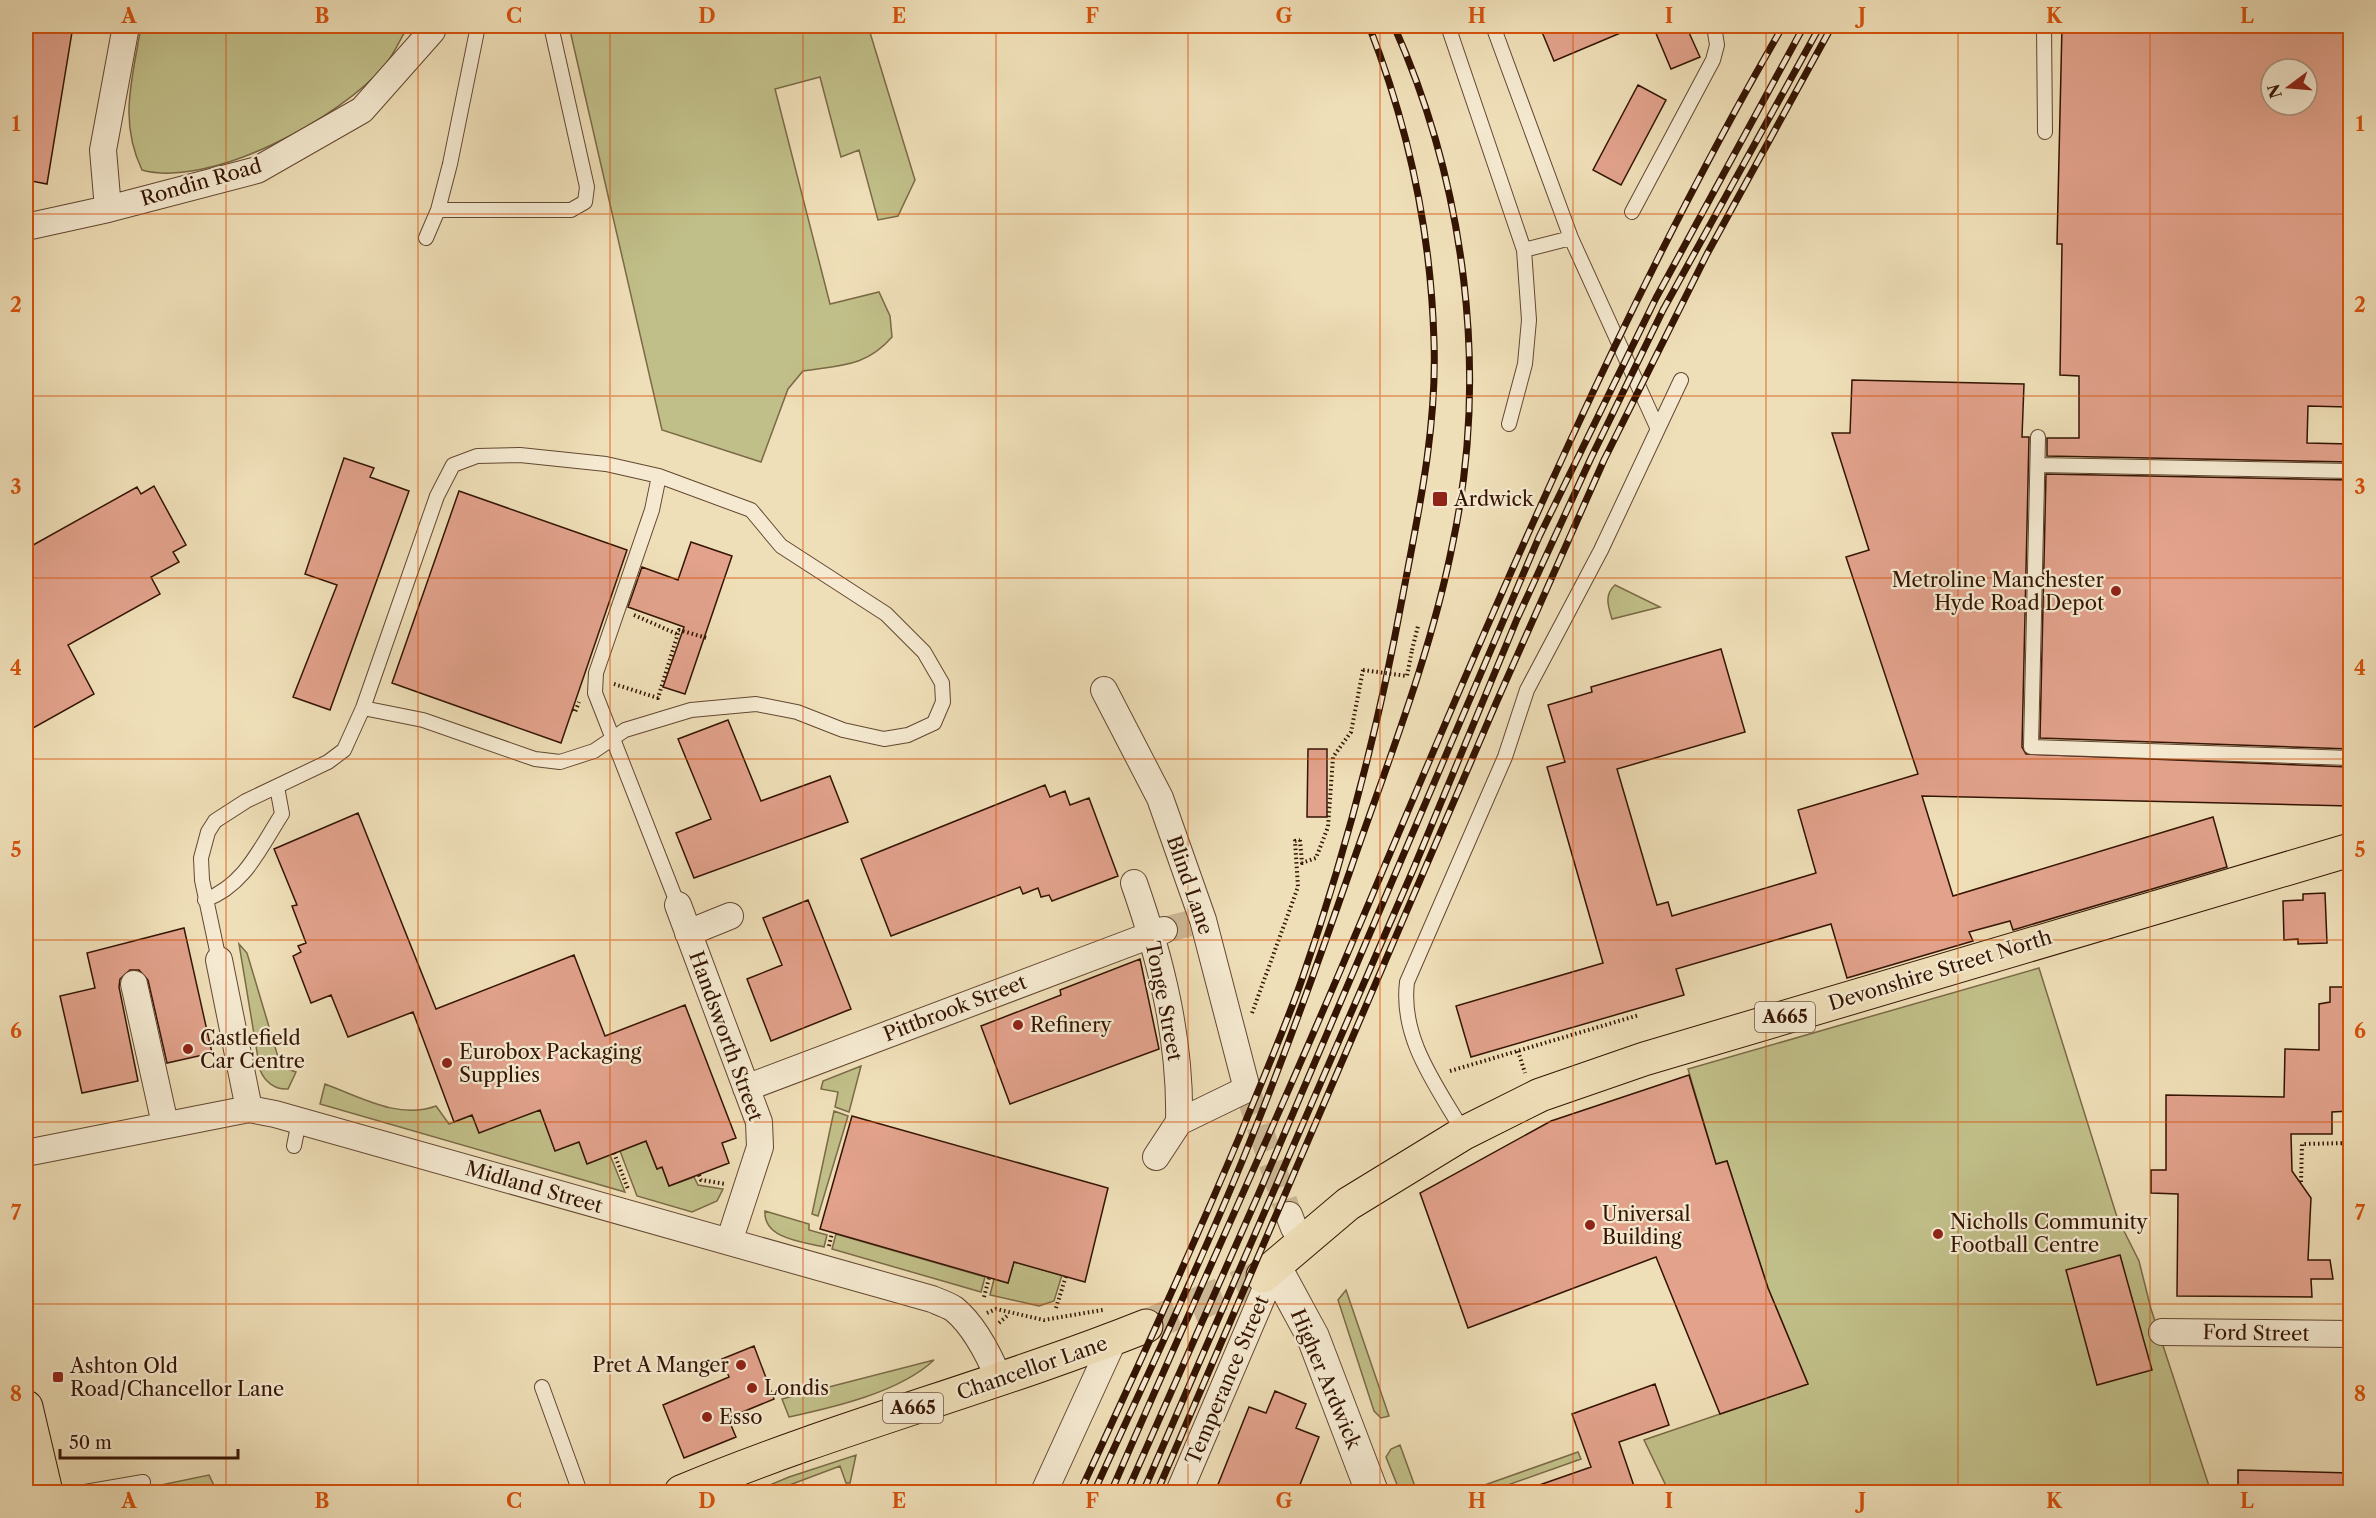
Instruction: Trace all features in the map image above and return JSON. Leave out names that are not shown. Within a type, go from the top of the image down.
[{"type":"highway","name":"Devonshire Street North","points":[[1269,1272],[1297,1228],[1348,1204],[1464,1133],[1540,1095],[1644,1059],[2350,850]]},
{"type":"highway","name":"Chancellor Lane","points":[[681,1492],[809,1442],[1000,1381],[1112,1324],[1146,1326]]},
{"type":"highway","points":[[26,1407],[46,1492]]},
{"type":"street","points":[[108,209],[103,150],[126,26]]},
{"type":"street","name":"Rondin Road","points":[[26,227],[108,209],[257,170],[362,110],[432,31],[433,26]]},
{"type":"street","name":"Blind Lane","points":[[1104,690],[1160,798],[1247,1089],[1179,1122]]},
{"type":"street","name":"Tonge Street","points":[[1134,883],[1158,931],[1175,1044],[1179,1122]]},
{"type":"street","name":"Handsworth Street","points":[[678,905],[759,1122],[760,1147],[729,1242]]},
{"type":"street","name":"Handsworth Street","points":[[688,933],[730,916]]},
{"type":"street","name":"Pittbrook Street","points":[[746,1088],[1158,931]]},
{"type":"street","points":[[219,960],[249,1109]]},
{"type":"street","points":[[134,984],[165,1124]]},
{"type":"street","name":"Midland Street","points":[[26,1153],[249,1109],[299,1121],[933,1299],[954,1309],[992,1361],[1000,1381]]},
{"type":"street","points":[[1156,1158],[1179,1122]]},
{"type":"street","name":"Temperance Street","points":[[1179,1492],[1269,1272]]},
{"type":"street","name":"Higher Ardwick","points":[[1269,1272],[1313,1337],[1372,1492]]},
{"type":"street","points":[[1044,1492],[1112,1324]]},
{"type":"street","name":"Ford Street","points":[[2162,1332],[2350,1334]]},
{"type":"lane","points":[[426,238],[438,210],[450,164],[478,26]]},
{"type":"lane","points":[[438,210],[571,210],[585,202],[588,195],[581,155],[550,26]]},
{"type":"lane","points":[[1448,26],[1524,250],[1529,320],[1525,364],[1509,424]]},
{"type":"lane","points":[[1493,26],[1571,238],[1657,427]]},
{"type":"lane","points":[[1632,212],[1713,60],[1717,45],[1714,26]]},
{"type":"lane","points":[[2044,26],[2045,132]]},
{"type":"lane","points":[[1524,250],[1571,238]]},
{"type":"lane","points":[[1464,1133],[1419,1054],[1407,1016],[1407,981],[1505,757],[1527,690],[1601,550],[1681,380]]},
{"type":"lane","points":[[2038,437],[2031,747],[2350,758]]},
{"type":"lane","points":[[219,960],[205,900],[201,858],[208,832],[215,821],[277,786],[328,762],[345,750],[363,708],[436,496],[453,465],[477,456],[520,455],[606,464],[658,476],[751,510],[781,546],[886,614],[924,652],[942,683],[943,702],[934,723],[908,735],[884,739],[843,730],[797,712],[756,704],[691,710],[625,730],[594,751],[560,762],[536,759],[423,720],[363,708]]},
{"type":"lane","points":[[2038,465],[2350,471]]},
{"type":"lane","points":[[658,476],[652,510],[596,673],[595,693],[611,740],[678,905]]},
{"type":"lane","points":[[205,900],[220,894],[239,881],[282,814],[277,786]]},
{"type":"lane","points":[[294,1146],[299,1121]]},
{"type":"lane","points":[[543,1387],[580,1492]]},
{"type":"lane","points":[[86,1492],[143,1482]]},
{"type":"path","points":[[634,615],[677,634]]},
{"type":"path","points":[[1237,1052],[1298,887],[1295,841],[1300,840],[1302,863],[1316,858],[1328,827],[1333,757],[1351,732],[1363,670],[1407,676],[1418,626]]},
{"type":"path","points":[[608,682],[657,698],[679,630],[707,638]]},
{"type":"path","points":[[572,710],[575,712],[581,699]]},
{"type":"path","points":[[1450,1071],[1639,1015]]},
{"type":"path","points":[[1518,1051],[1526,1079]]},
{"type":"path","points":[[2301,1182],[2302,1144],[2350,1143]]},
{"type":"path","points":[[614,1153],[630,1194]]},
{"type":"path","points":[[699,1175],[701,1180],[731,1186]]},
{"type":"path","points":[[1056,1308],[1066,1276]]},
{"type":"path","points":[[984,1297],[988,1278]]},
{"type":"path","points":[[964,1322],[996,1309],[1044,1320],[1112,1324]]},
{"type":"path","points":[[999,1323],[1007,1316]]},
{"type":"shaded area","points":[[141,26],[408,26],[388,61],[365,86],[307,127],[237,159],[202,169],[170,173],[142,170],[131,133],[129,116],[131,81]]},
{"type":"shaded area","points":[[569,26],[868,26],[915,180],[898,216],[878,220],[859,150],[841,157],[820,77],[775,89],[830,304],[879,292],[890,316],[892,337],[872,354],[852,363],[803,371],[788,389],[761,462],[662,430]]},
{"type":"shaded area","points":[[1615,585],[1660,607],[1612,619],[1608,597]]},
{"type":"shaded area","points":[[239,944],[247,953],[281,1067],[296,1072],[288,1089],[271,1084],[260,1070]]},
{"type":"shaded area","name":"Nicholls Community Football Centre","points":[[2039,968],[2117,1217],[2139,1261],[2151,1309],[2211,1492],[1669,1492],[1644,1440],[1808,1384],[1768,1288],[1727,1161],[1716,1164],[1688,1069]]},
{"type":"shaded area","points":[[861,1066],[849,1112],[835,1107],[838,1092],[821,1089],[823,1081]]},
{"type":"shaded area","points":[[325,1084],[394,1109],[422,1110],[436,1106],[449,1124],[472,1115],[540,1110],[555,1150],[579,1142],[610,1155],[625,1192],[320,1104]]},
{"type":"shaded area","points":[[834,1111],[848,1116],[818,1216],[812,1214]]},
{"type":"shaded area","points":[[646,1141],[657,1169],[662,1167],[669,1186],[694,1177],[698,1185],[723,1189],[717,1201],[692,1212],[637,1196],[620,1151]]},
{"type":"shaded area","points":[[765,1211],[809,1224],[809,1230],[827,1235],[824,1247],[786,1238],[771,1228],[766,1220]]},
{"type":"shaded area","points":[[836,1234],[985,1277],[981,1292],[832,1249]]},
{"type":"shaded area","points":[[1014,1262],[1062,1275],[1054,1301],[1039,1306],[990,1295],[994,1279],[1008,1283]]},
{"type":"shaded area","points":[[1346,1290],[1389,1416],[1381,1418],[1374,1411],[1338,1300]]},
{"type":"shaded area","points":[[934,1360],[920,1371],[885,1389],[826,1408],[789,1417],[782,1399]]},
{"type":"shaded area","points":[[1400,1445],[1417,1492],[1400,1492],[1386,1457],[1391,1449]]},
{"type":"shaded area","points":[[1578,1452],[1581,1459],[1488,1492],[1465,1492]]},
{"type":"shaded area","points":[[856,1455],[850,1483],[846,1483],[840,1466],[771,1492],[753,1492],[789,1477]]},
{"type":"shaded area","points":[[209,1475],[217,1492],[127,1492]]},
{"type":"building","points":[[26,26],[73,26],[47,184],[26,180]]},
{"type":"building","points":[[1557,26],[1637,26],[1554,61],[1542,32]]},
{"type":"building","points":[[1668,26],[1686,26],[1700,57],[1671,69],[1655,31]]},
{"type":"building","points":[[2062,26],[2350,26],[2350,379],[2348,407],[2308,406],[2307,443],[2350,444],[2350,462],[2047,456],[2047,438],[2079,438],[2079,376],[2060,375],[2062,244],[2057,244]]},
{"type":"building","points":[[1638,85],[1666,100],[1621,185],[1593,170]]},
{"type":"building","points":[[1852,380],[2024,384],[2022,437],[2029,437],[2022,747],[2026,754],[2350,767],[2350,806],[1922,796],[1953,896],[2213,817],[2227,867],[2013,930],[2010,921],[1969,932],[1973,941],[1847,978],[1831,924],[1676,969],[1684,995],[1471,1057],[1456,1006],[1603,963],[1547,767],[1565,762],[1548,705],[1592,692],[1591,687],[1721,649],[1745,732],[1617,769],[1657,905],[1668,902],[1672,916],[1816,873],[1798,810],[1918,774],[1846,557],[1869,550],[1832,433],[1850,433]]},
{"type":"building","points":[[344,458],[374,468],[370,477],[409,491],[330,710],[293,697],[337,585],[305,574]]},
{"type":"building","points":[[2046,474],[2350,480],[2350,749],[2040,738]]},
{"type":"building","points":[[154,486],[186,545],[173,552],[179,562],[151,577],[160,594],[68,645],[94,694],[26,732],[26,549],[137,487],[141,494]]},
{"type":"building","points":[[459,491],[627,550],[561,743],[392,683]]},
{"type":"building","points":[[691,542],[732,556],[685,694],[663,687],[684,627],[628,607],[642,567],[678,580]]},
{"type":"building","points":[[728,720],[761,801],[830,776],[848,822],[694,878],[676,833],[711,819],[678,739]]},
{"type":"building","points":[[1308,749],[1327,749],[1327,817],[1307,817]]},
{"type":"building","points":[[1045,785],[1050,797],[1065,791],[1070,805],[1089,798],[1118,876],[1052,901],[1049,895],[1041,897],[1038,888],[1023,894],[1020,887],[891,936],[861,859]]},
{"type":"building","points":[[358,813],[436,1009],[574,955],[605,1036],[685,1005],[736,1138],[722,1143],[729,1163],[669,1186],[662,1167],[657,1169],[646,1141],[587,1164],[579,1142],[555,1151],[540,1110],[479,1133],[472,1115],[454,1122],[413,1012],[348,1037],[331,995],[311,1003],[293,956],[301,952],[298,946],[306,943],[292,906],[297,905],[274,849]]},
{"type":"building","points":[[2325,893],[2327,943],[2298,944],[2298,939],[2284,940],[2283,901],[2303,900],[2303,894]]},
{"type":"building","points":[[808,900],[851,1009],[771,1041],[747,979],[782,965],[763,918]]},
{"type":"building","points":[[184,928],[212,1053],[167,1063],[148,980],[139,970],[130,970],[120,979],[119,987],[138,1081],[82,1093],[60,996],[95,988],[87,953]]},
{"type":"building","points":[[1140,959],[1159,1049],[1010,1104],[981,1026],[1061,995],[1060,990]]},
{"type":"building","points":[[2330,987],[2350,987],[2350,1111],[2332,1112],[2332,1134],[2291,1134],[2292,1171],[2311,1198],[2308,1260],[2330,1260],[2333,1279],[2311,1279],[2312,1297],[2177,1296],[2178,1194],[2151,1193],[2151,1170],[2166,1170],[2166,1095],[2284,1097],[2285,1049],[2319,1050],[2319,1004],[2330,1002]]},
{"type":"building","name":"Universal Building","points":[[1689,1075],[1716,1164],[1727,1161],[1768,1288],[1808,1384],[1720,1414],[1656,1257],[1468,1328],[1420,1193],[1551,1121]]},
{"type":"building","points":[[852,1116],[1108,1188],[1085,1282],[1014,1262],[1008,1283],[820,1229]]},
{"type":"building","points":[[2120,1255],[2152,1370],[2097,1385],[2066,1270]]},
{"type":"building","points":[[754,1346],[774,1399],[728,1418],[736,1437],[684,1458],[663,1405],[729,1377],[722,1359]]},
{"type":"building","points":[[1655,1384],[1669,1425],[1619,1442],[1636,1492],[1526,1492],[1525,1490],[1591,1467],[1572,1414]]},
{"type":"building","points":[[1275,1391],[1306,1404],[1296,1428],[1319,1437],[1297,1492],[1215,1492],[1249,1407],[1266,1413]]},
{"type":"building","points":[[2238,1470],[2350,1473],[2350,1492],[2238,1492]]},
{"type":"tunnel","points":[[1164,930],[1191,923]]},
{"type":"tunnel","points":[[1247,1089],[1289,1215]]},
{"type":"tunnel","points":[[1146,1326],[1263,1276]]},
{"type":"railway","points":[[1080,1492],[1202,1223],[1294,1001],[1317,935],[1360,790],[1394,643],[1426,468],[1433,405],[1434,342],[1428,261],[1415,181],[1396,103],[1369,26]]},
{"type":"railway","points":[[1094,1492],[1207,1243],[1285,1051],[1408,707],[1433,625],[1453,542],[1464,477],[1469,412],[1469,346],[1464,280],[1453,214],[1438,150],[1418,87],[1394,26]]},
{"type":"railway","points":[[1111,1492],[1552,481],[1662,251],[1783,26]]},
{"type":"railway","points":[[1127,1492],[1259,1193],[1539,537],[1656,298],[1804,26]]},
{"type":"railway","points":[[1143,1492],[1413,870],[1517,619],[1591,458],[1663,310],[1820,26]]},
{"type":"railway","points":[[1157,1492],[1497,701],[1604,460],[1707,254],[1832,26]]},
{"type":"place","name":"Ardwick","points":[[1440,499]]},
{"type":"place","name":"Metroline Manchester Hyde Road Depot","points":[[2116,591]]},
{"type":"place","name":"Refinery","points":[[1018,1025]]},
{"type":"place","name":"Castlefield Car Centre","points":[[188,1049]]},
{"type":"place","name":"Eurobox Packaging Supplies","points":[[447,1063]]},
{"type":"place","name":"Universal Building","points":[[1590,1225]]},
{"type":"place","name":"Nicholls Community Football Centre","points":[[1938,1234]]},
{"type":"place","name":"Pret A Manger","points":[[741,1365]]},
{"type":"place","name":"Ashton Old Road/Chancellor Lane","points":[[58,1377]]},
{"type":"place","name":"Londis","points":[[752,1388]]},
{"type":"place","name":"Esso","points":[[707,1417]]}]
